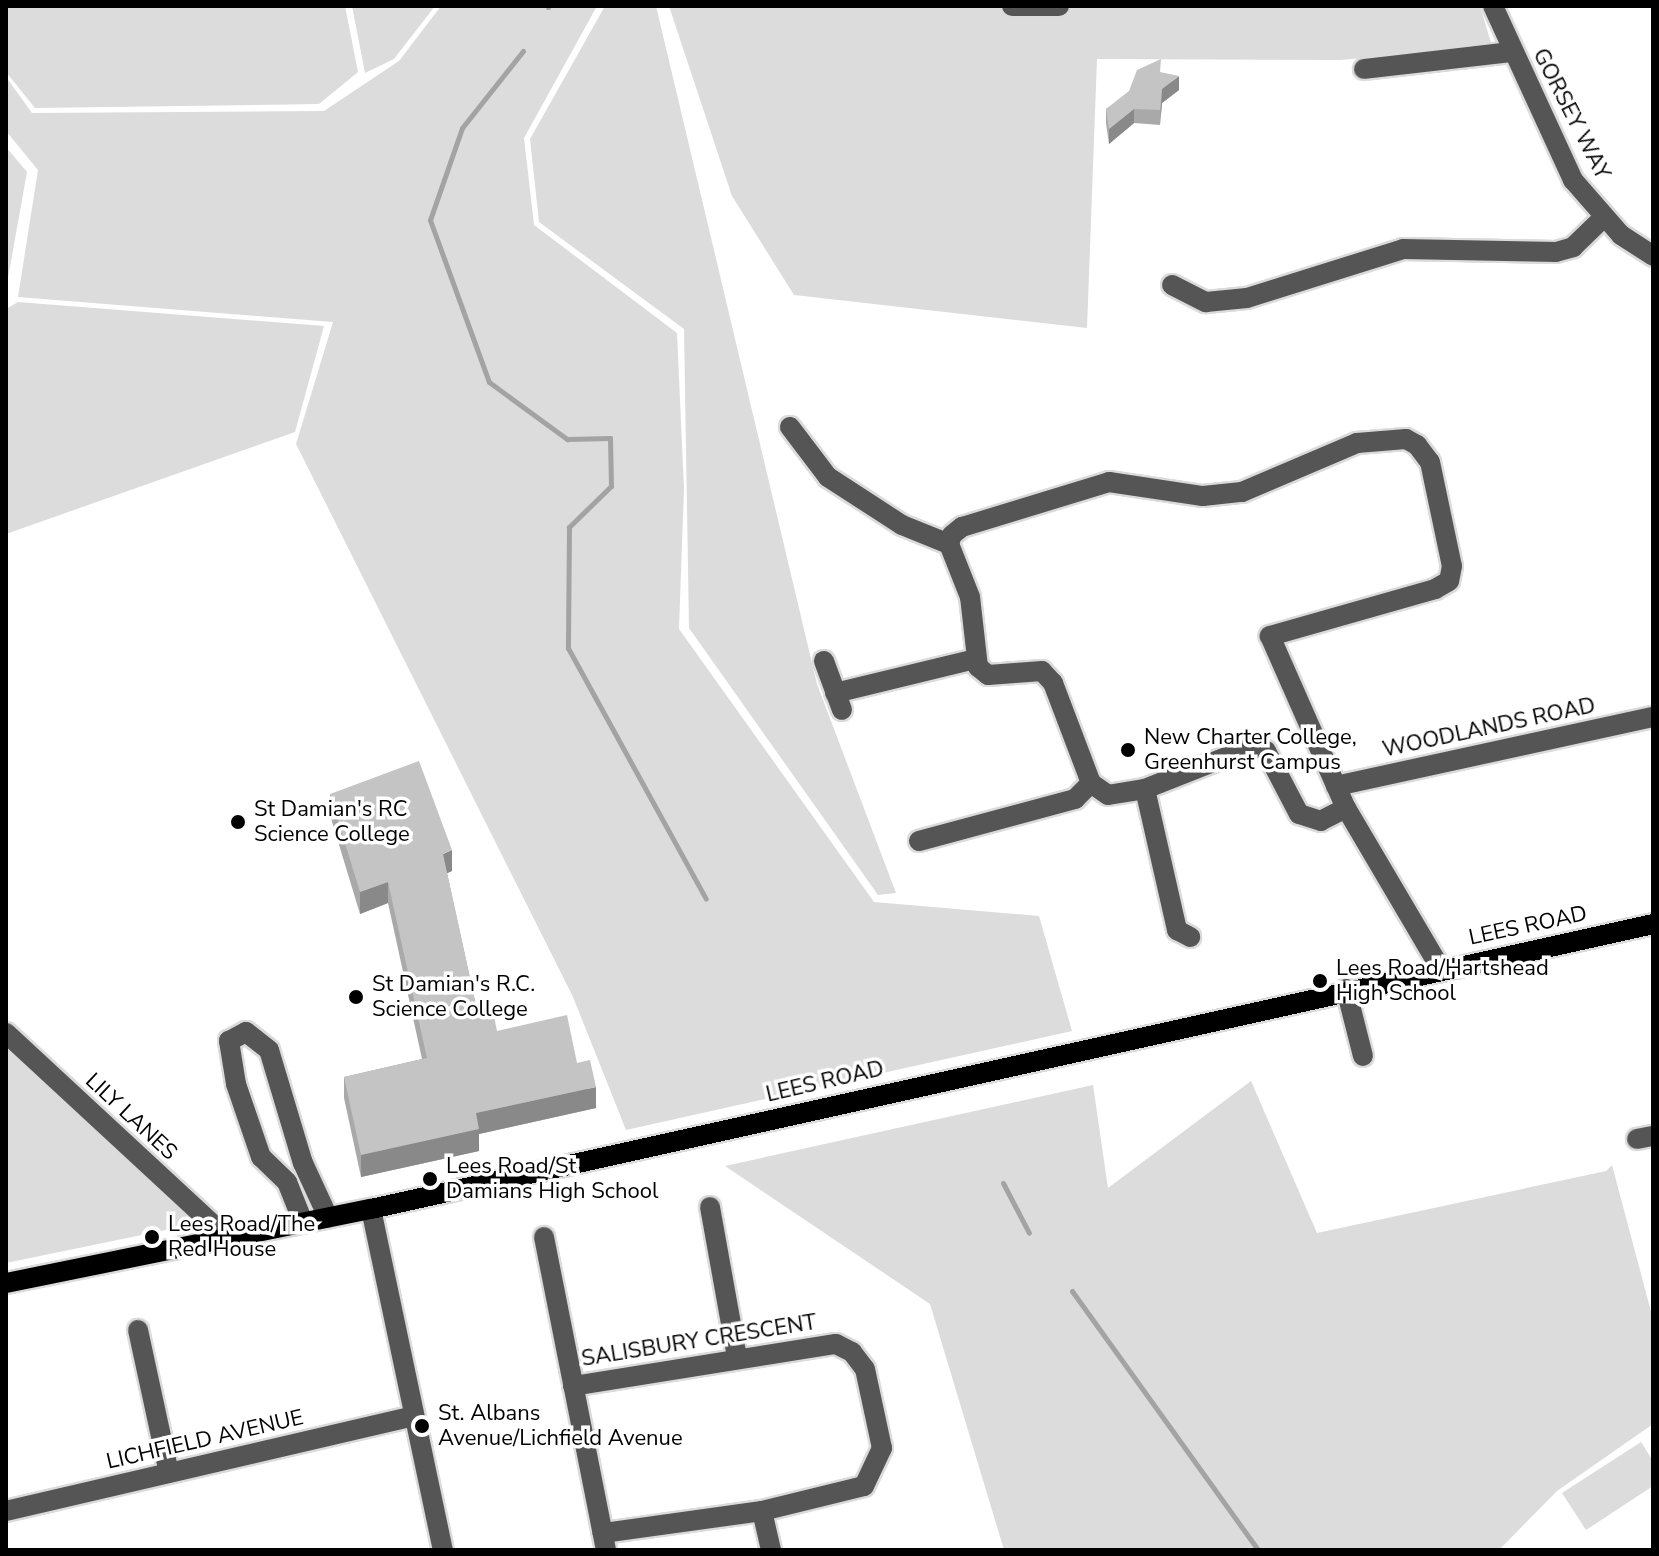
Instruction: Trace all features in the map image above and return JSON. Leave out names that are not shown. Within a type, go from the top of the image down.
[{"type":"main road","name":"LEES ROAD","points":[[6,1283],[225,1236],[371,1209],[1346,989],[1653,924]]},
{"type":"street","points":[[1012,6],[1049,7]]},
{"type":"street","name":"GORSEY WAY","points":[[1493,6],[1573,180],[1603,218],[1621,235],[1653,256]]},
{"type":"street","points":[[1364,69],[1512,52]]},
{"type":"street","points":[[1172,285],[1206,302],[1269,293],[1359,258],[1403,249],[1556,252],[1573,247],[1603,218]]},
{"type":"street","points":[[790,427],[828,477],[902,525],[949,544],[970,597],[976,659],[988,675],[1042,671],[1053,683],[1091,783],[1108,795],[1145,789],[1260,746],[1299,814],[1321,821],[1346,808]]},
{"type":"street","points":[[949,544],[962,527],[1109,482],[1203,496],[1242,492],[1357,443],[1406,439],[1417,445],[1430,462],[1452,566],[1449,581],[1435,589],[1270,636],[1346,808],[1441,969]]},
{"type":"street","points":[[824,661],[839,702],[976,659]]},
{"type":"street","name":"WOODLANDS ROAD","points":[[1336,786],[1653,717]]},
{"type":"street","points":[[919,841],[1075,799],[1091,783]]},
{"type":"street","points":[[1145,789],[1177,930],[1190,937]]},
{"type":"street","points":[[1346,989],[1363,1056]]},
{"type":"street","points":[[303,1222],[287,1182],[261,1157],[236,1084],[229,1041],[246,1032],[269,1050],[303,1163],[328,1217]]},
{"type":"street","name":"LILY LANES","points":[[6,1033],[225,1236]]},
{"type":"street","points":[[710,1207],[737,1357]]},
{"type":"street","points":[[371,1209],[443,1550]]},
{"type":"street","points":[[544,1237],[604,1542]]},
{"type":"street","points":[[138,1330],[169,1473]]},
{"type":"street","name":"SALISBURY CRESCENT","points":[[573,1386],[737,1357],[836,1344],[852,1352],[865,1369],[882,1448],[864,1486],[762,1511],[604,1542]]},
{"type":"street","name":"LICHFIELD AVENUE","points":[[6,1511],[414,1416]]},
{"type":"street","points":[[762,1511],[771,1550]]},
{"type":"shaded area","points":[[6,6],[345,6],[358,72],[319,104],[35,108],[6,72]]},
{"type":"shaded area","points":[[352,6],[435,6],[394,59],[365,73]]},
{"type":"shaded area","points":[[441,6],[597,6],[524,138],[534,225],[677,333],[684,489],[679,629],[874,902],[1039,916],[1072,1031],[626,1130],[573,997],[296,444],[333,322],[18,297],[38,170],[6,131],[6,77],[32,113],[324,111],[399,61]]},
{"type":"shaded area","points":[[605,6],[656,6],[817,684],[896,893],[878,895],[689,628],[684,329],[539,222],[530,139]]},
{"type":"shaded area","points":[[669,6],[1480,6],[1492,46],[1340,60],[1097,59],[1087,328],[794,295],[732,196]]},
{"type":"shaded area","points":[[6,147],[27,172],[6,289]]},
{"type":"shaded area","points":[[18,302],[324,326],[295,432],[6,534],[6,309]]},
{"type":"shaded area","points":[[6,1049],[195,1224],[6,1263]]},
{"type":"shaded area","points":[[1251,1081],[1317,1233],[1606,1171],[1612,1165],[1653,1319],[1653,1424],[1557,1491],[1499,1550],[1004,1550],[930,1304],[725,1166],[1093,1085],[1108,1188]]},
{"type":"shaded area","points":[[1641,1442],[1653,1461],[1653,1486],[1586,1530],[1562,1493]]},
{"type":"building","points":[[1161,59],[1160,72],[1179,76],[1162,89],[1160,110],[1134,109],[1109,129],[1106,109],[1129,91],[1137,70]]},
{"type":"building","points":[[419,761],[452,850],[443,854],[477,1010],[492,1007],[497,1031],[567,1015],[577,1063],[590,1060],[596,1087],[476,1113],[479,1129],[361,1155],[344,1077],[427,1058],[388,882],[360,892],[330,794]]},
{"type":"waterway","points":[[523,51],[462,128],[430,220],[489,382],[567,439],[610,438],[611,486],[569,527],[568,648],[706,899]]},
{"type":"waterway","points":[[1003,1183],[1029,1233]]},
{"type":"waterway","points":[[1072,1291],[1258,1550]]},
{"type":"place","name":"New Charter College, Greenhurst Campus","points":[[1128,750]]},
{"type":"place","name":"St Damian's RC Science College","points":[[238,822]]},
{"type":"place","name":"Lees Road/Hartshead High School","points":[[1320,981]]},
{"type":"place","name":"St Damian's R.C. Science College","points":[[356,997]]},
{"type":"place","name":"Lees Road/St Damians High School","points":[[430,1179]]},
{"type":"place","name":"Lees Road/The Red House","points":[[152,1237]]},
{"type":"place","name":"St. Albans Avenue/Lichfield Avenue","points":[[422,1426]]}]
